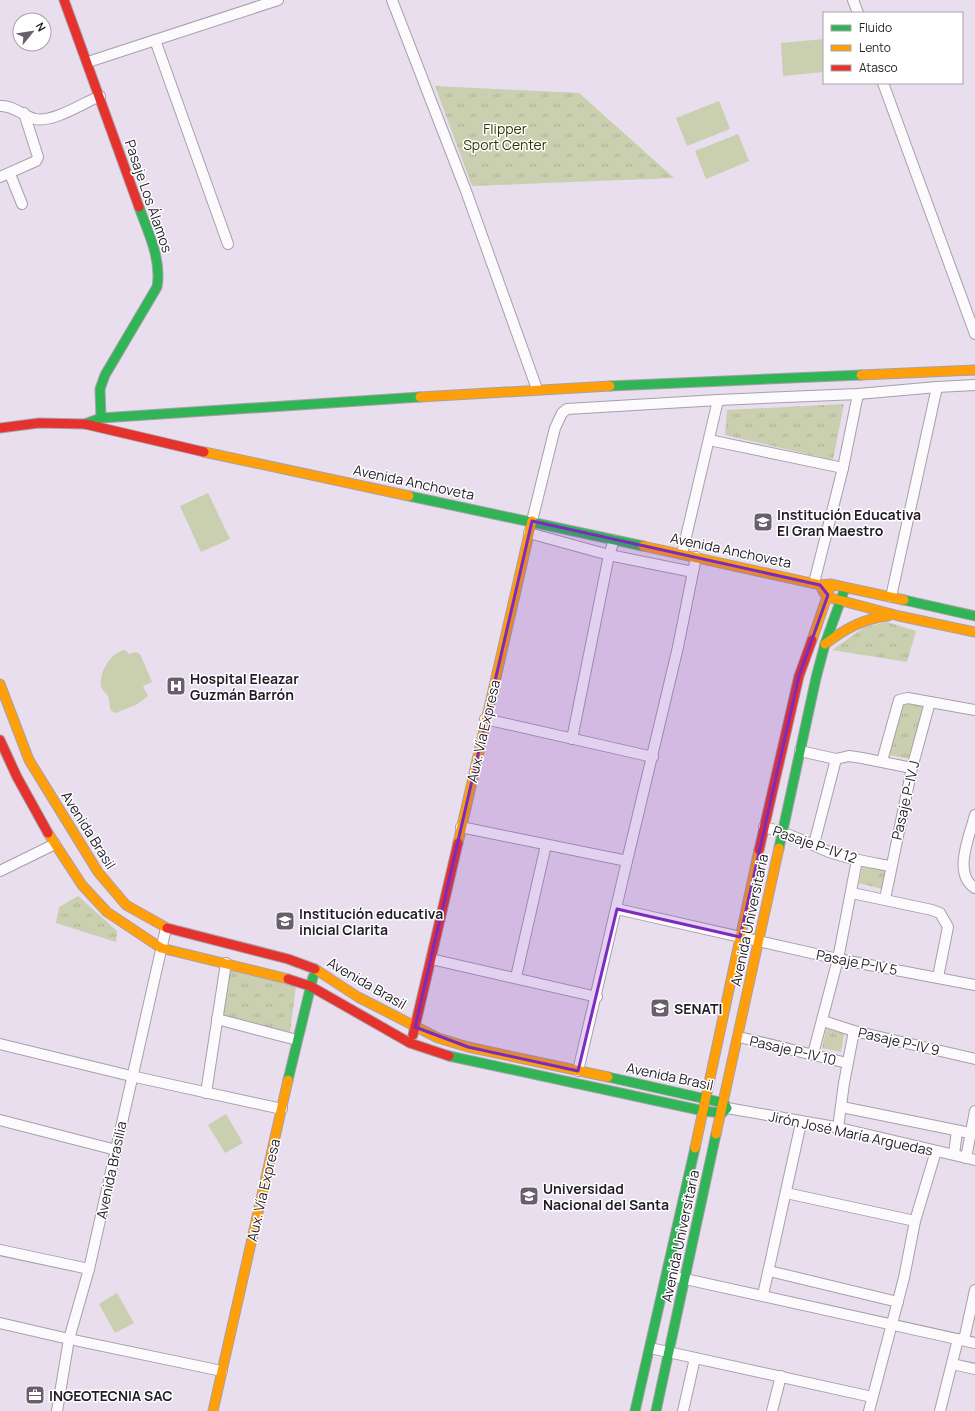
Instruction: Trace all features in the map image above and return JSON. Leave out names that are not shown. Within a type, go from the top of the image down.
[{"type":"main road","name":"Pasaje Los Álamos","points":[[64,0],[88,62],[152,242],[160,283],[105,375],[100,389],[101,418]]},
{"type":"main road","points":[[85,424],[101,418],[538,389],[975,370]]},
{"type":"main road","name":"Avenida Anchoveta","points":[[0,428],[39,422],[85,424],[237,460],[532,521],[817,584],[832,584],[844,588],[975,616]]},
{"type":"main road","name":"Aux. Vía Expresa","points":[[410,1043],[431,960],[485,719],[532,521]]},
{"type":"main road","points":[[817,584],[824,593],[841,601],[899,616],[975,632]]},
{"type":"main road","name":"Avenida Universitaria","points":[[635,1411],[704,1111],[740,936],[799,676],[832,584]]},
{"type":"main road","points":[[841,601],[844,588]]},
{"type":"main road","name":"Avenida Universitaria","points":[[656,1411],[670,1353],[684,1278],[724,1108],[800,751],[825,644],[841,601]]},
{"type":"main road","points":[[825,644],[853,624],[866,619],[899,616]]},
{"type":"main road","name":"Avenida Brasil","points":[[0,684],[29,760],[107,912],[161,948],[281,977],[310,986],[410,1043],[464,1060],[704,1111],[724,1108]]},
{"type":"main road","name":"Avenida Brasil","points":[[0,740],[17,777],[55,844],[90,879],[108,886],[126,905],[166,928],[288,959],[316,970],[358,996],[438,1038],[468,1047],[706,1098],[724,1108]]},
{"type":"main road","name":"Aux. Vía Expresa","points":[[213,1411],[297,1040],[310,986],[316,970]]},
{"type":"street","points":[[88,62],[278,0]]},
{"type":"street","points":[[392,0],[466,191],[538,389]]},
{"type":"street","points":[[853,0],[858,12]]},
{"type":"street","points":[[155,40],[228,244]]},
{"type":"street","points":[[882,84],[975,334]]},
{"type":"street","points":[[0,106],[24,113],[34,119],[42,120],[59,115],[100,96]]},
{"type":"street","points":[[0,177],[36,162],[38,157],[24,113]]},
{"type":"street","points":[[10,174],[22,204]]},
{"type":"street","points":[[682,554],[718,400],[858,394],[938,387],[975,386]]},
{"type":"street","points":[[891,597],[938,387]]},
{"type":"street","points":[[817,584],[858,394]]},
{"type":"street","name":"Aux. Vía Expresa","points":[[532,521],[558,419],[567,409],[718,400]]},
{"type":"street","points":[[709,440],[843,468]]},
{"type":"street","points":[[529,533],[609,554],[693,572]]},
{"type":"street","points":[[572,738],[609,554],[614,540]]},
{"type":"street","points":[[578,1071],[653,757],[696,557]]},
{"type":"street","points":[[882,761],[899,700],[908,698],[975,710]]},
{"type":"street","name":"Pasaje P-IV J","points":[[885,899],[890,866],[912,768],[930,702]]},
{"type":"street","points":[[485,719],[653,757]]},
{"type":"street","points":[[800,751],[836,759],[849,756],[882,761],[912,768]]},
{"type":"street","points":[[814,844],[836,759]]},
{"type":"street","points":[[975,815],[964,862],[964,872],[967,879],[975,888]]},
{"type":"street","points":[[461,827],[627,861]]},
{"type":"street","name":"Pasaje P-IV 12","points":[[764,827],[782,831],[827,851],[857,860],[890,866]]},
{"type":"street","points":[[0,871],[55,844]]},
{"type":"street","points":[[516,977],[546,845]]},
{"type":"street","points":[[812,1054],[823,1021],[838,959],[852,893],[857,860]]},
{"type":"street","points":[[852,893],[885,899],[940,913],[948,927],[938,977]]},
{"type":"street","name":"Pasaje P-IV 5","points":[[617,909],[838,959],[975,985]]},
{"type":"street","name":"Avenida Brasilia","points":[[56,1411],[70,1339],[89,1269],[131,1076],[166,928]]},
{"type":"street","points":[[431,960],[516,977],[597,996]]},
{"type":"street","points":[[206,1093],[226,964]]},
{"type":"street","points":[[217,1019],[297,1040]]},
{"type":"street","name":"Pasaje P-IV 9","points":[[823,1021],[854,1031],[975,1058]]},
{"type":"street","points":[[838,1128],[847,1063],[854,1031]]},
{"type":"street","name":"Pasaje P-IV 10","points":[[738,1037],[847,1063]]},
{"type":"street","points":[[0,1044],[131,1076],[282,1109]]},
{"type":"street","points":[[842,1107],[970,1133]]},
{"type":"street","name":"Jirón José María Arguedas","points":[[724,1108],[801,1123],[838,1128],[954,1154],[970,1159]]},
{"type":"street","points":[[970,1159],[970,1133],[975,1111]]},
{"type":"street","points":[[0,1120],[116,1150]]},
{"type":"street","points":[[763,1295],[801,1123]]},
{"type":"street","points":[[954,1154],[957,1131]]},
{"type":"street","points":[[869,1411],[898,1302],[915,1220],[936,1151]]},
{"type":"street","points":[[786,1193],[915,1220]]},
{"type":"street","points":[[0,1250],[89,1269]]},
{"type":"street","points":[[769,1271],[898,1302]]},
{"type":"street","points":[[666,1275],[763,1295],[975,1343]]},
{"type":"street","points":[[940,1411],[952,1364],[975,1290]]},
{"type":"street","points":[[0,1323],[222,1370]]},
{"type":"street","points":[[650,1348],[872,1397]]},
{"type":"street","points":[[683,1411],[695,1358]]},
{"type":"street","points":[[952,1364],[975,1369]]},
{"type":"street","points":[[772,1411],[781,1376]]},
{"type":"highlighted area","points":[[532,521],[820,585],[828,595],[799,676],[740,937],[617,909],[578,1071],[468,1047],[415,1027]]},
{"type":"green space","points":[[823,39],[823,72],[783,76],[781,43]]},
{"type":"green space","name":"Flipper Sport Center","points":[[435,86],[579,93],[674,178],[472,186]]},
{"type":"green space","points":[[719,101],[730,129],[687,146],[676,118]]},
{"type":"green space","points":[[738,134],[749,161],[706,179],[695,151]]},
{"type":"green space","points":[[844,404],[833,460],[725,435],[727,410]]},
{"type":"green space","points":[[208,493],[230,539],[201,552],[180,506]]},
{"type":"green space","points":[[887,622],[916,631],[907,662],[832,650],[865,627]]},
{"type":"green space","points":[[125,650],[129,654],[136,652],[140,654],[152,682],[143,686],[148,696],[136,705],[115,713],[111,711],[108,697],[101,686],[101,681],[107,664],[115,654]]},
{"type":"green space","points":[[900,700],[923,705],[911,759],[888,755]]},
{"type":"green space","points":[[863,863],[886,868],[882,889],[859,883]]},
{"type":"green space","points":[[78,896],[117,931],[116,942],[56,923],[59,907]]},
{"type":"green space","points":[[228,968],[296,986],[290,1032],[219,1016]]},
{"type":"green space","points":[[826,1029],[844,1033],[841,1052],[822,1048]]},
{"type":"green space","points":[[226,1114],[243,1143],[225,1153],[208,1125]]},
{"type":"green space","points":[[117,1293],[134,1323],[115,1333],[99,1304]]},
{"type":"traffic: fast","points":[[101,418],[100,389],[105,375],[157,287],[158,267],[156,256],[139,207]]},
{"type":"traffic: fast","points":[[610,386],[861,375]]},
{"type":"traffic: fast","points":[[85,424],[101,418],[420,397]]},
{"type":"traffic: fast","points":[[409,496],[643,546]]},
{"type":"traffic: fast","points":[[779,848],[816,678],[825,644],[844,591]]},
{"type":"traffic: fast","points":[[904,600],[975,616]]},
{"type":"traffic: fast","points":[[288,1080],[313,977]]},
{"type":"traffic: fast","points":[[449,1056],[704,1111],[722,1113],[727,1108],[724,1103],[608,1077]]},
{"type":"traffic: fast","points":[[656,1411],[716,1134]]},
{"type":"traffic: fast","points":[[635,1411],[695,1148]]},
{"type":"traffic: slow","points":[[861,375],[975,370]]},
{"type":"traffic: slow","points":[[420,397],[610,386]]},
{"type":"traffic: slow","points":[[204,452],[409,496]]},
{"type":"traffic: slow","points":[[458,843],[532,521]]},
{"type":"traffic: slow","points":[[643,546],[820,585],[830,584],[904,600]]},
{"type":"traffic: slow","points":[[820,585],[824,593],[831,598],[899,616],[975,632]]},
{"type":"traffic: slow","points":[[812,640],[831,585]]},
{"type":"traffic: slow","points":[[825,644],[862,622],[888,616]]},
{"type":"traffic: slow","points":[[0,684],[29,760],[98,872],[126,905],[167,928]]},
{"type":"traffic: slow","points":[[48,833],[82,885],[107,912],[161,948],[288,979]]},
{"type":"traffic: slow","points":[[716,1134],[779,848]]},
{"type":"traffic: slow","points":[[695,1148],[759,850]]},
{"type":"traffic: slow","points":[[315,969],[358,997],[438,1038],[468,1047],[608,1077]]},
{"type":"traffic: slow","points":[[213,1411],[288,1080]]},
{"type":"traffic: jam","points":[[64,0],[139,207]]},
{"type":"traffic: jam","points":[[0,428],[39,423],[85,424],[204,452]]},
{"type":"traffic: jam","points":[[759,850],[799,676],[812,640]]},
{"type":"traffic: jam","points":[[0,740],[17,777],[48,833]]},
{"type":"traffic: jam","points":[[413,1035],[458,843]]},
{"type":"traffic: jam","points":[[167,928],[288,959],[315,969]]},
{"type":"traffic: jam","points":[[288,979],[310,986],[410,1043],[449,1056]]},
{"type":"place","name":"Institución Educativa El Gran Maestro","points":[[763,522]]},
{"type":"place","name":"Hospital Eleazar Guzmán Barrón","points":[[176,686]]},
{"type":"place","name":"Institución educativa inicial Clarita","points":[[285,921]]},
{"type":"place","name":"SENATI","points":[[660,1008]]},
{"type":"place","name":"Universidad Nacional del Santa","points":[[529,1196]]},
{"type":"place","name":"INGEOTECNIA SAC","points":[[35,1395]]}]
